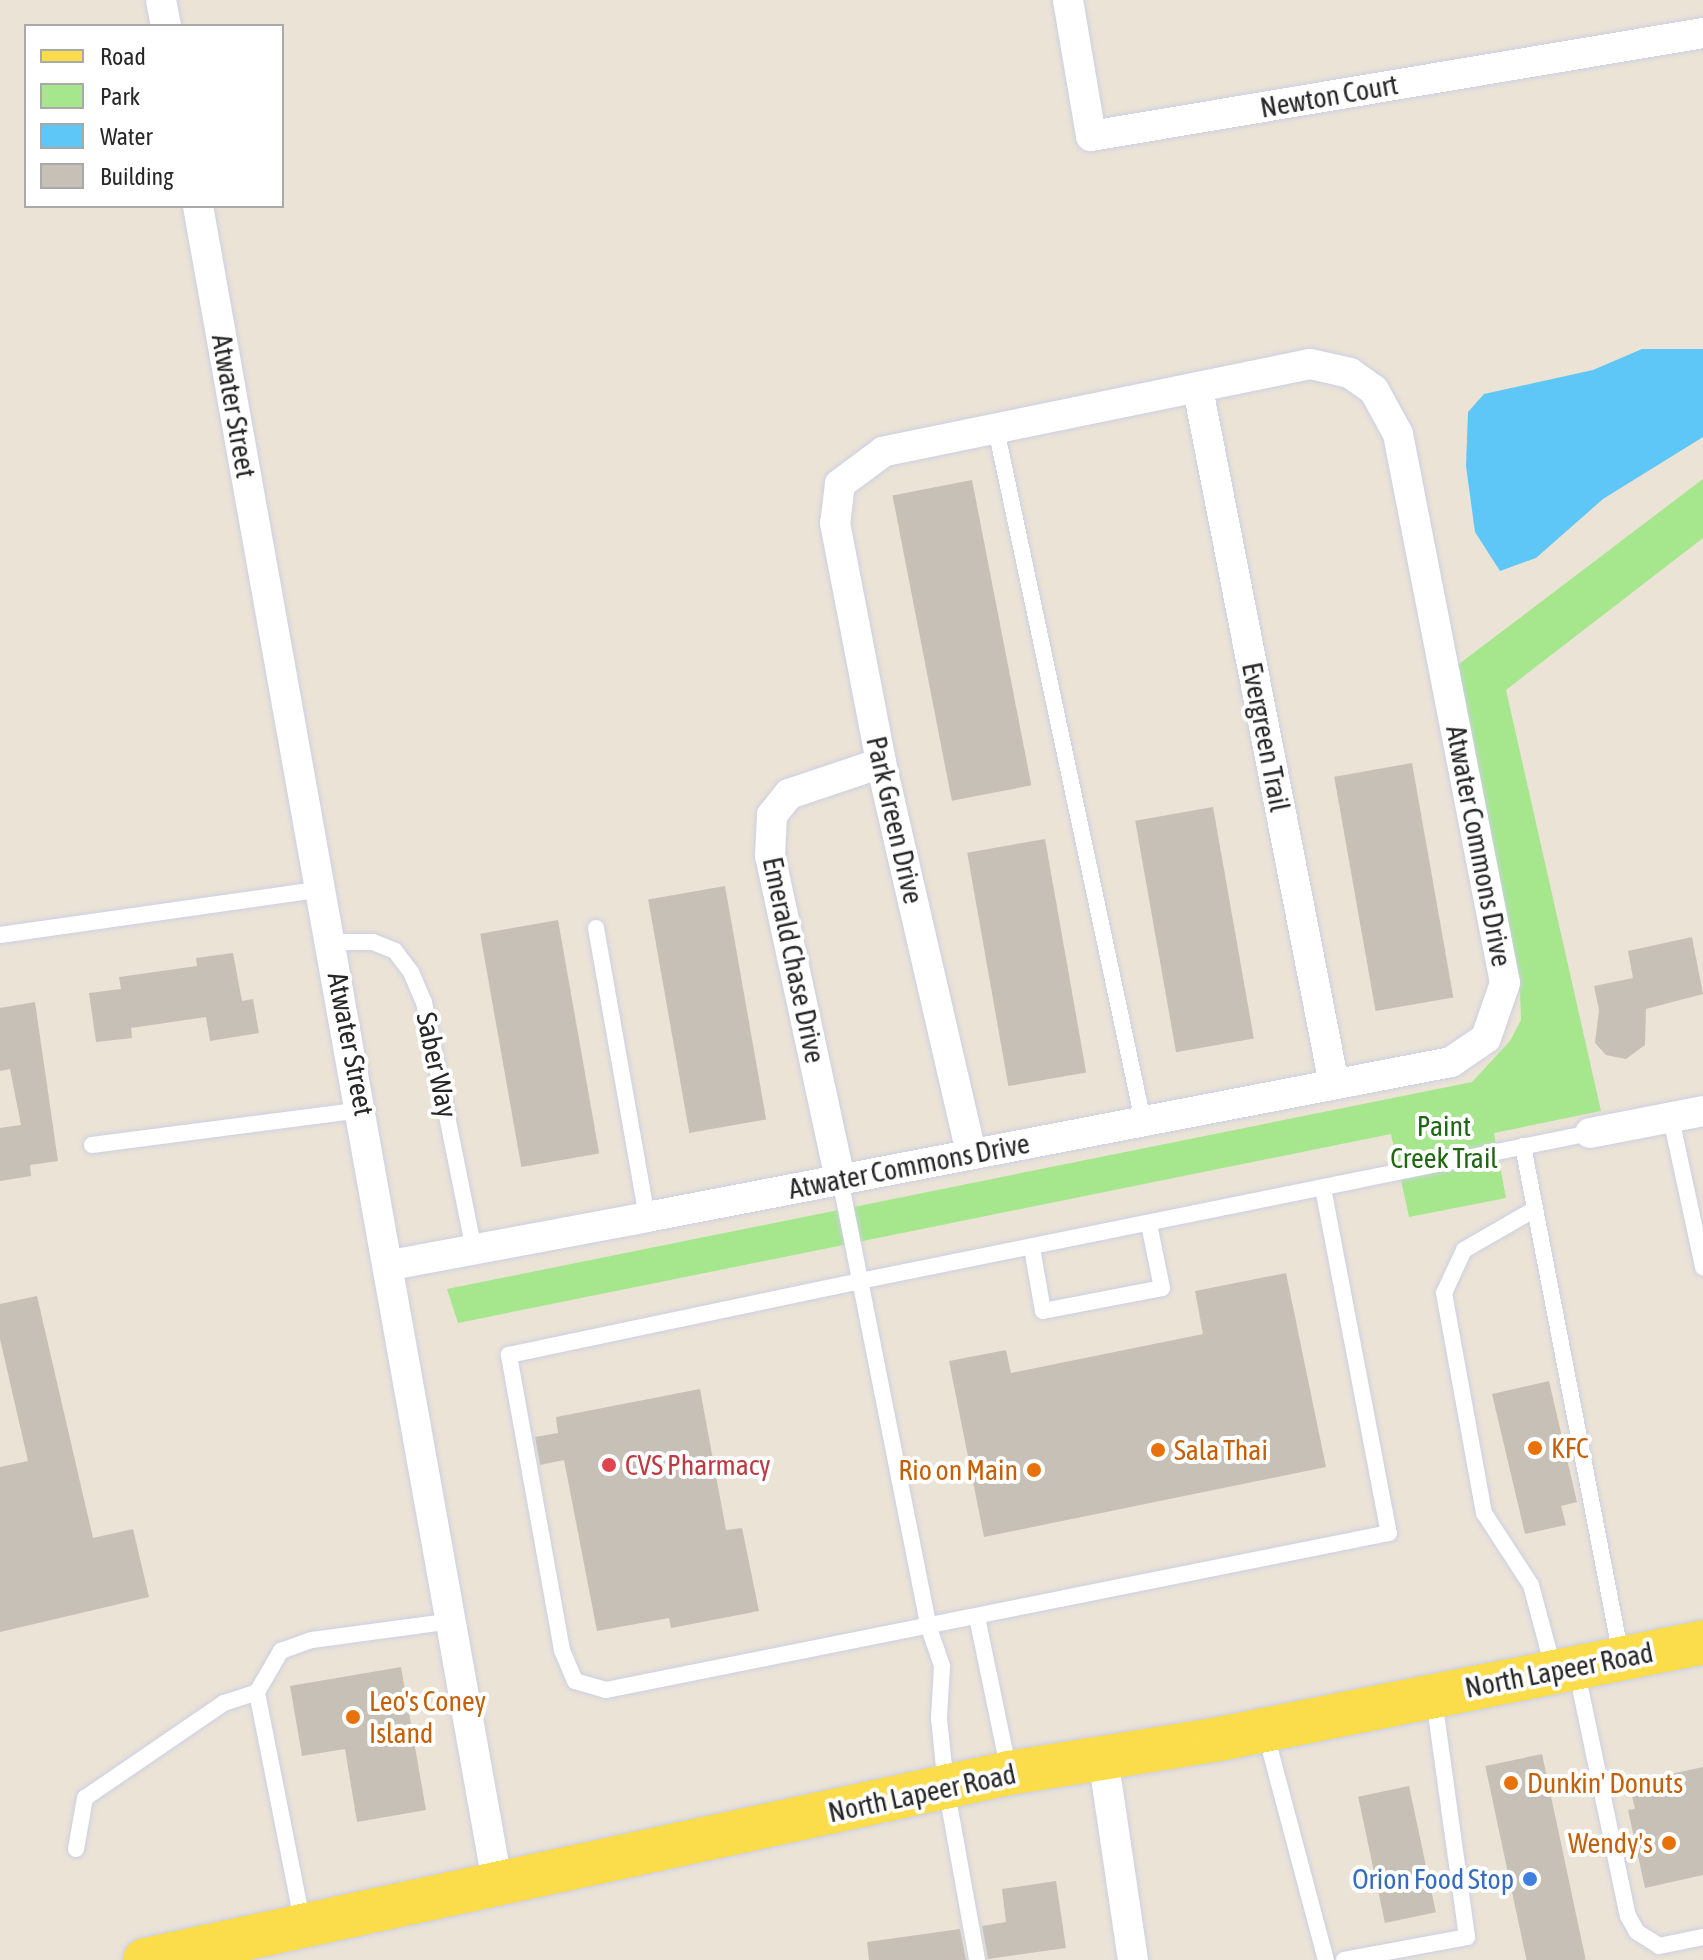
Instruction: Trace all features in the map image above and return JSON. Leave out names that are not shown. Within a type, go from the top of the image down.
[{"type":"main road","name":"North Lapeer Road","points":[[145,1960],[1009,1773],[1265,1730],[1564,1669],[1702,1646]]},
{"type":"street","points":[[161,0],[166,24]]},
{"type":"street","name":"Newton Court","points":[[1068,0],[1091,136],[1703,33]]},
{"type":"street","name":"Atwater Street","points":[[198,208],[391,1265],[497,1882]]},
{"type":"street","name":"Atwater Commons Drive","points":[[391,1265],[1451,1062],[1486,1038],[1505,983],[1398,434],[1374,390],[1350,373],[1310,364],[883,452],[840,484]]},
{"type":"street","name":"Evergreen Trail","points":[[1198,389],[1334,1084]]},
{"type":"street","name":"Park Green Drive","points":[[840,484],[835,523],[881,763],[971,1154]]},
{"type":"street","name":"Emerald Chase Drive","points":[[840,1179],[770,856],[772,815],[789,794],[881,763]]},
{"type":"street","points":[[1590,1133],[1670,1114],[1703,1111]]},
{"type":"street","points":[[1103,1757],[1133,1960]]},
{"type":"lane","points":[[996,429],[1143,1121]]},
{"type":"lane","points":[[0,935],[322,889]]},
{"type":"lane","points":[[596,928],[647,1217]]},
{"type":"lane","name":"Saber Way","points":[[332,942],[373,942],[395,951],[411,972],[424,1002],[474,1250]]},
{"type":"lane","points":[[92,1145],[363,1110]]},
{"type":"lane","points":[[1670,1114],[1699,1225],[1703,1267]]},
{"type":"lane","points":[[1323,1188],[1389,1533],[606,1690],[575,1681],[562,1650],[509,1355],[1590,1133]]},
{"type":"lane","points":[[1523,1146],[1622,1658]]},
{"type":"lane","points":[[840,1179],[928,1625],[942,1666],[939,1718],[946,1787],[977,1960]]},
{"type":"lane","points":[[1535,1209],[1464,1250],[1444,1293],[1484,1513],[1531,1585],[1564,1669],[1628,1916],[1637,1932],[1659,1946],[1703,1937]]},
{"type":"lane","points":[[1032,1248],[1043,1311],[1162,1288],[1149,1224]]},
{"type":"lane","points":[[977,1617],[1009,1773]]},
{"type":"lane","points":[[76,1849],[85,1798],[224,1703],[257,1692],[281,1651],[312,1640],[452,1621]]},
{"type":"lane","points":[[257,1692],[303,1926]]},
{"type":"lane","points":[[1344,1960],[1467,1937],[1433,1696]]},
{"type":"lane","points":[[1265,1730],[1326,1960]]},
{"type":"green space","name":"Paint Creek Trail","points":[[1703,479],[1703,538],[1506,690],[1601,1111],[1494,1133],[1506,1198],[1409,1217],[1391,1134],[458,1323],[447,1289],[1472,1082],[1510,1041],[1521,1020],[1520,993],[1455,667]]},
{"type":"water","points":[[1642,349],[1703,349],[1703,437],[1603,499],[1536,558],[1500,571],[1475,532],[1466,466],[1468,412],[1484,394],[1593,370]]},
{"type":"building","points":[[972,480],[1031,785],[952,801],[892,495]]},
{"type":"building","points":[[1412,763],[1453,997],[1376,1011],[1334,777]]},
{"type":"building","points":[[1213,807],[1254,1038],[1176,1052],[1135,821]]},
{"type":"building","points":[[1045,839],[1086,1072],[1008,1086],[967,853]]},
{"type":"building","points":[[725,886],[766,1119],[689,1133],[648,900]]},
{"type":"building","points":[[558,920],[599,1153],[521,1167],[480,934]]},
{"type":"building","points":[[1692,937],[1703,994],[1646,1009],[1645,1045],[1626,1059],[1606,1055],[1595,1043],[1599,1010],[1594,986],[1633,978],[1628,951]]},
{"type":"building","points":[[233,953],[242,1001],[253,999],[259,1033],[210,1041],[206,1017],[131,1028],[132,1038],[96,1042],[89,993],[121,989],[119,977],[197,966],[196,958]]},
{"type":"building","points":[[35,1002],[58,1161],[30,1165],[31,1176],[0,1181],[0,1128],[21,1125],[10,1069],[0,1071],[0,1008]]},
{"type":"building","points":[[1286,1273],[1326,1467],[984,1537],[949,1361],[1006,1350],[1011,1373],[1203,1334],[1195,1291]]},
{"type":"building","points":[[37,1296],[93,1538],[133,1529],[149,1597],[0,1632],[0,1467],[28,1461],[0,1339],[0,1304]]},
{"type":"building","name":"KFC","points":[[1549,1381],[1577,1502],[1561,1506],[1566,1525],[1525,1534],[1492,1394]]},
{"type":"building","name":"CVS Pharmacy","points":[[700,1389],[726,1530],[742,1528],[759,1611],[671,1628],[669,1618],[597,1631],[564,1460],[540,1465],[535,1437],[558,1433],[556,1417]]},
{"type":"building","name":"Leo's Coney Island","points":[[401,1667],[426,1810],[357,1822],[345,1749],[302,1756],[290,1686]]},
{"type":"building","points":[[1542,1754],[1586,1959],[1526,1960],[1485,1766]]},
{"type":"building","name":"Wendy's","points":[[1703,1767],[1703,1875],[1645,1888],[1628,1810],[1635,1809],[1629,1783]]},
{"type":"building","points":[[1409,1786],[1436,1912],[1385,1923],[1358,1797]]},
{"type":"building","points":[[1056,1881],[1066,1948],[988,1959],[982,1926],[1006,1922],[1002,1889]]},
{"type":"building","points":[[960,1929],[966,1960],[869,1960],[867,1942]]},
{"type":"place","name":"KFC","points":[[1535,1448]]},
{"type":"place","name":"Sala Thai","points":[[1158,1450]]},
{"type":"place","name":"CVS Pharmacy","points":[[609,1465]]},
{"type":"place","name":"Rio on Main","points":[[1034,1470]]},
{"type":"place","name":"Leo's Coney Island","points":[[353,1717]]},
{"type":"place","name":"Dunkin' Donuts","points":[[1511,1783]]},
{"type":"place","name":"Wendy's","points":[[1669,1843]]},
{"type":"place","name":"Orion Food Stop","points":[[1530,1879]]}]
